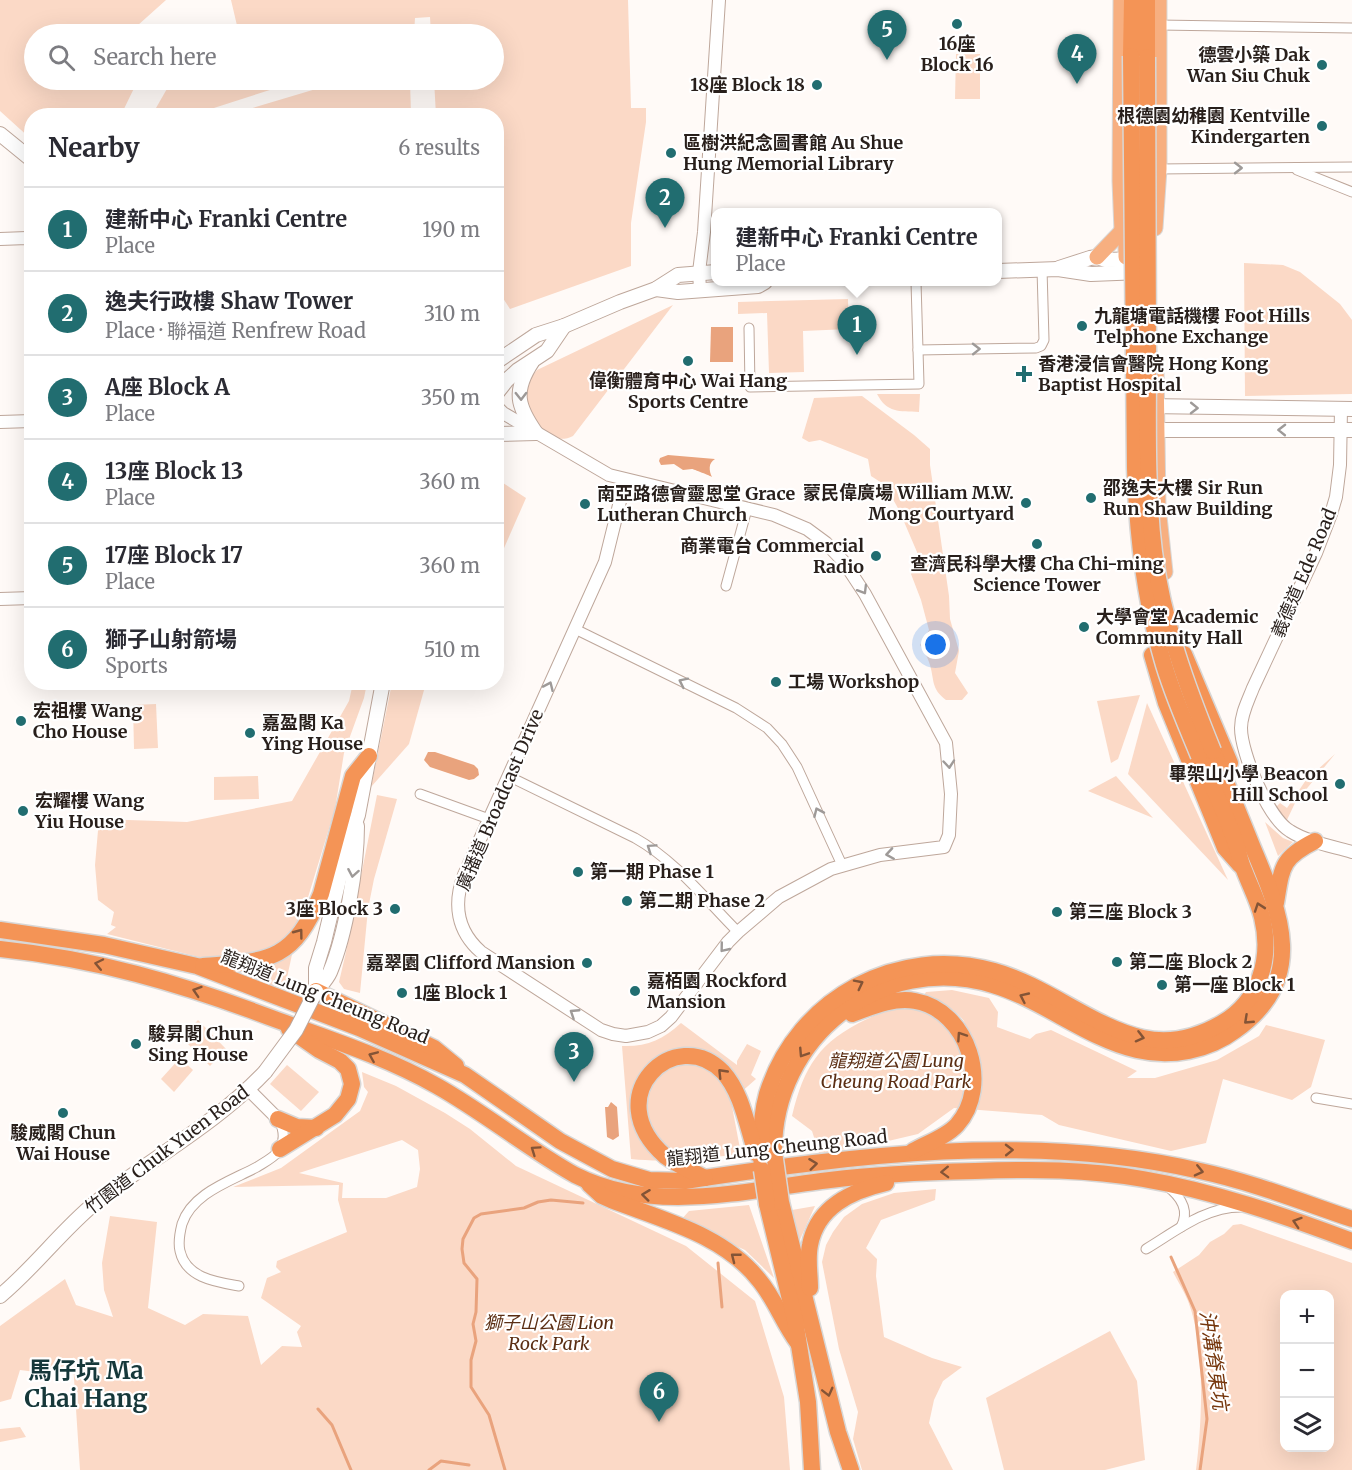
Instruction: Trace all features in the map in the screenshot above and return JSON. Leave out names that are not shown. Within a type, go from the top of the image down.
[{"type":"highway","points":[[1132,0],[1139,57]]},
{"type":"highway","points":[[763,1136],[782,1098],[792,1071],[809,1044],[829,1023],[857,1002],[888,987],[928,979],[981,982],[1015,993],[1111,1041],[1130,1048],[1161,1053],[1197,1049],[1218,1041],[1239,1028],[1256,1013],[1271,990],[1279,970],[1283,952],[1282,929],[1276,903],[1206,754],[1177,701],[1156,638],[1146,583],[1138,524],[1135,468],[1139,57],[1147,0]]},
{"type":"highway","points":[[1179,642],[1266,853],[1269,885]]},
{"type":"highway","points":[[1152,655],[1167,703],[1225,848],[1243,868]]},
{"type":"highway","points":[[851,1470],[838,1432],[808,1313],[788,1260],[774,1203],[762,1170],[765,1104],[774,1076],[787,1050],[805,1026],[829,1003],[865,980],[898,969],[942,964],[997,972],[1030,985],[1116,1029],[1151,1040],[1185,1038],[1200,1034],[1223,1022],[1249,998],[1262,975],[1266,959],[1262,919],[1206,754]]},
{"type":"highway","points":[[197,966],[263,960],[276,954],[293,941],[310,916],[321,894],[353,776],[369,756]]},
{"type":"highway","points":[[1276,903],[1280,878],[1286,861],[1296,851],[1315,841]]},
{"type":"highway","name":"龍翔道 Lung Cheung Road","points":[[0,930],[105,945],[197,966],[359,1028],[465,1075],[560,1141],[612,1169],[659,1181],[685,1181],[909,1153],[1073,1151],[1185,1167],[1238,1181],[1352,1219]]},
{"type":"highway","name":"龍翔道 Lung Cheung Road","points":[[0,949],[75,959],[127,970],[238,1004],[323,1035],[421,1077],[475,1108],[555,1163],[585,1180],[639,1195],[694,1197],[833,1179],[914,1173],[986,1170],[1078,1171],[1162,1182],[1253,1208],[1352,1241]]},
{"type":"highway","points":[[316,990],[402,1030],[434,1048],[465,1075]]},
{"type":"highway","points":[[829,1023],[888,1002],[914,1001],[941,1013],[963,1035],[974,1069],[969,1106],[951,1131],[909,1153]]},
{"type":"highway","points":[[269,1017],[340,1061],[350,1074],[352,1084],[348,1099],[335,1115],[280,1149]]},
{"type":"highway","points":[[705,1178],[676,1163],[661,1151],[649,1138],[640,1121],[638,1110],[642,1087],[647,1077],[660,1065],[676,1058],[688,1057],[705,1060],[728,1078],[736,1092],[746,1125],[763,1136],[775,1162],[774,1203]]},
{"type":"highway","points":[[278,1119],[297,1127],[316,1128]]},
{"type":"highway","points":[[808,1313],[809,1246],[820,1218],[847,1196],[914,1173]]},
{"type":"highway","points":[[585,1180],[602,1196],[690,1231],[720,1246],[738,1259],[760,1281],[798,1343]]},
{"type":"highway","points":[[788,1260],[808,1402],[812,1470]]},
{"type":"main road","points":[[1121,0],[1120,181],[1122,231],[1126,240],[1126,430],[1130,524],[1138,584],[1152,655],[1179,642],[1169,598],[1158,507],[1154,265],[1158,176],[1159,0]]},
{"type":"main road","points":[[0,134],[24,154]]},
{"type":"main road","points":[[1120,181],[1134,193],[1142,193],[1158,176]]},
{"type":"main road","points":[[1097,257],[1122,231]]},
{"type":"main road","points":[[1058,269],[1097,257],[1126,266]]},
{"type":"main road","points":[[1002,271],[1058,269],[1091,274],[1126,266],[1154,265]]},
{"type":"main road","points":[[504,355],[536,335],[564,327],[656,289],[678,275],[711,272]]},
{"type":"main road","points":[[656,289],[678,292],[759,286]]},
{"type":"main road","points":[[504,384],[547,351],[564,327]]},
{"type":"main road","points":[[535,358],[524,375],[519,398],[524,416],[536,433]]},
{"type":"main road","points":[[1127,406],[1347,409]]},
{"type":"main road","points":[[1126,430],[1346,430]]},
{"type":"main road","points":[[504,434],[536,433]]},
{"type":"main road","name":"竹園道 Chuk Yuen Road","points":[[0,1296],[22,1278],[93,1205],[250,1087],[290,1039],[316,990],[330,974],[339,945],[357,849],[358,815],[381,690]]},
{"type":"main road","name":"竹園道 Chuk Yuen Road","points":[[316,990],[316,968],[347,846],[358,815]]},
{"type":"street","points":[[700,289],[699,272],[704,232],[719,0]]},
{"type":"street","points":[[1159,25],[1352,28]]},
{"type":"street","points":[[1158,176],[1352,166]]},
{"type":"street","points":[[1292,168],[1352,192]]},
{"type":"street","points":[[0,239],[24,240]]},
{"type":"street","points":[[918,350],[1036,348],[1041,346],[1044,340],[1041,269]]},
{"type":"street","points":[[749,328],[750,387],[919,384],[916,286]]},
{"type":"street","name":"義德道 Ede Road","points":[[1347,409],[1346,430],[1331,514],[1316,553],[1253,688],[1242,716],[1241,727],[1247,757],[1271,812],[1280,824],[1292,833],[1352,852]]},
{"type":"street","name":"廣播道 Broadcast Drive","points":[[504,414],[609,475],[783,518],[807,529],[826,543],[844,562],[865,594],[946,743],[951,794],[947,844],[940,849],[880,855],[831,869],[779,897],[738,932],[671,1017],[661,1026],[648,1032],[626,1036],[601,1030],[480,952],[464,933],[459,917],[458,891],[605,562],[620,501]]},
{"type":"street","points":[[0,422],[24,421]]},
{"type":"street","points":[[609,475],[620,501]]},
{"type":"street","points":[[620,501],[633,487],[644,484]]},
{"type":"street","points":[[726,585],[747,509]]},
{"type":"street","points":[[0,599],[24,598]]},
{"type":"street","points":[[575,629],[736,708],[767,728],[782,744],[797,767],[842,866]]},
{"type":"street","points":[[508,776],[635,838],[654,850],[675,867],[738,932]]},
{"type":"street","points":[[420,794],[489,819]]},
{"type":"street","points":[[239,1286],[207,1279],[192,1272],[180,1252],[180,1231],[189,1209],[196,1202],[272,1158],[280,1149],[283,1130],[278,1119],[250,1087]]},
{"type":"street","points":[[1316,1098],[1352,1104]]},
{"type":"street","points":[[1162,1182],[1175,1192],[1182,1202],[1185,1217],[1181,1227]]},
{"type":"street","points":[[1146,1249],[1181,1227],[1218,1209],[1253,1208]]},
{"type":"green space","points":[[0,0],[166,0],[139,24],[24,24],[24,90],[133,90],[124,108],[24,108],[24,133],[0,111]]},
{"type":"green space","points":[[231,0],[628,0],[631,108],[646,108],[646,122],[631,223],[631,266],[510,309],[504,300],[504,108],[436,108],[435,90],[504,90],[504,24],[430,24],[430,17],[415,18],[415,24],[237,24]]},
{"type":"green space","points":[[956,54],[980,54],[980,99],[955,99]]},
{"type":"green space","points":[[166,90],[270,90],[214,108],[156,108]]},
{"type":"green space","points":[[313,90],[410,90],[411,108],[252,108]]},
{"type":"green space","points":[[1244,263],[1283,265],[1300,272],[1340,304],[1352,320],[1352,394],[1245,396]]},
{"type":"green space","points":[[848,299],[849,329],[803,331],[804,372],[769,373],[767,313],[738,314],[738,302]]},
{"type":"green space","points":[[673,305],[573,436],[553,438],[536,426],[528,412],[524,387],[537,370]]},
{"type":"green space","points":[[877,394],[920,394],[919,412],[889,408]]},
{"type":"green space","points":[[862,396],[930,449],[930,465],[949,596],[950,619],[959,651],[955,673],[968,693],[962,700],[946,700],[937,691],[931,668],[920,645],[929,630],[911,574],[916,563],[917,552],[899,510],[885,485],[871,476],[868,459],[820,440],[809,442],[802,438],[814,398]]},
{"type":"green space","points":[[504,484],[526,498],[504,548]]},
{"type":"green space","points":[[351,690],[366,690],[344,753],[335,809],[298,930],[272,949],[226,959],[199,957],[107,934],[116,927],[111,925],[114,912],[98,900],[95,865],[99,819],[187,822],[292,801],[349,701]]},
{"type":"green space","points":[[391,690],[424,690],[409,744],[371,787]]},
{"type":"green space","points":[[1140,695],[1118,759],[1111,763],[1097,701]]},
{"type":"green space","points":[[1147,703],[1228,880],[1128,774]]},
{"type":"green space","points":[[156,704],[158,748],[134,749],[133,705]]},
{"type":"green space","points":[[1335,754],[1295,803],[1286,822],[1275,808],[1280,803],[1287,808],[1306,780]]},
{"type":"green space","points":[[258,776],[259,799],[214,800],[214,777]]},
{"type":"green space","points":[[1116,776],[1153,818],[1088,791]]},
{"type":"green space","points":[[377,795],[397,799],[374,879],[368,909],[360,993],[344,989],[339,982]]},
{"type":"green space","points":[[1265,822],[1283,838],[1293,842],[1278,856]]},
{"type":"green space","points":[[293,950],[286,982],[262,988],[251,970]]},
{"type":"green space","name":"龍翔道公園 Lung Cheung Road Park","points":[[952,990],[989,998],[998,1012],[997,1027],[1030,1039],[1036,1034],[1051,1030],[1137,1071],[1127,1078],[1155,1078],[1217,1060],[1259,1036],[1266,1025],[1325,1040],[1311,1087],[1292,1100],[1223,1079],[1206,1143],[1171,1151],[1059,1125],[1042,1115],[954,1108],[918,1134],[867,1146],[819,1153],[812,1131],[792,1116],[802,1083],[816,1057],[837,1037],[867,1019],[893,1010],[907,1009],[928,1014],[973,1056],[964,1021],[960,1016],[941,1002],[924,995],[926,992]]},
{"type":"green space","points":[[198,1020],[226,1049],[210,1066],[182,1038]]},
{"type":"green space","points":[[681,1023],[737,1065],[747,1044],[761,1051],[751,1075],[756,1079],[731,1101],[741,1154],[673,1160],[631,1159],[622,1046],[654,1041],[668,1034]]},
{"type":"green space","points":[[180,1058],[193,1070],[174,1092],[161,1079]]},
{"type":"green space","points":[[287,1065],[319,1092],[301,1111],[270,1084]]},
{"type":"green space","name":"獅子山公園 Lion Rock Park","points":[[362,1072],[396,1086],[470,1129],[516,1166],[686,1246],[755,1301],[784,1397],[790,1470],[80,1470],[73,1363],[44,1373],[20,1370],[11,1399],[0,1402],[0,1326],[65,1279],[76,1305],[113,1317],[104,1290],[102,1263],[110,1216],[157,1222],[148,1308],[185,1325],[203,1314],[248,1316],[261,1365],[282,1346],[302,1347],[297,1332],[301,1326],[261,1298],[267,1278],[281,1272],[276,1267],[277,1261],[347,1232],[338,1200],[339,1185],[233,1187],[281,1168],[360,1111],[368,1092],[364,1087]],"holes":[[[402,1140],[418,1150],[420,1169],[417,1187],[386,1198],[342,1198],[343,1183],[299,1173]]]},
{"type":"green space","points":[[936,1189],[935,1200],[881,1220],[866,1248],[877,1259],[876,1276],[884,1337],[932,1358],[962,1367],[943,1381],[934,1400],[929,1423],[953,1470],[862,1470],[853,1439],[858,1412],[839,1349],[822,1262],[826,1245],[844,1217],[862,1204],[894,1193]]},
{"type":"green space","points":[[749,1205],[774,1278],[745,1250],[680,1221],[689,1211]]},
{"type":"green space","points":[[815,1206],[798,1244],[792,1210]]},
{"type":"green space","points":[[1241,1224],[1352,1263],[1352,1470],[1196,1470],[1201,1408],[1198,1340],[1188,1301],[1173,1272],[1199,1255],[1210,1242],[1224,1234],[1233,1225]]},
{"type":"green space","points":[[1110,1331],[1137,1381],[1145,1460],[1105,1470],[1004,1470],[986,1398]]},
{"type":"green space","points":[[20,1427],[26,1437],[0,1442],[0,1429]]},
{"type":"shaded area","points":[[711,327],[733,327],[733,362],[710,362]]},
{"type":"shaded area","points":[[668,455],[715,459],[710,467],[712,477],[692,469],[683,470],[674,464],[661,465],[660,458]]},
{"type":"shaded area","points":[[428,752],[435,752],[474,765],[479,775],[469,780],[430,767],[424,760]]},
{"type":"shaded area","points":[[611,1102],[617,1107],[619,1136],[613,1140],[607,1137],[605,1107],[608,1107]]},
{"type":"waterway","points":[[505,1470],[489,1415],[471,1387],[471,1360],[476,1341],[473,1324],[476,1312],[477,1279],[464,1263],[463,1239],[474,1218],[481,1214],[524,1208],[551,1200],[583,1203]]},
{"type":"waterway","name":"沖溝脊東坑","points":[[1171,1257],[1195,1311],[1207,1419],[1200,1470]]},
{"type":"waterway","points":[[718,1263],[722,1307]]},
{"type":"waterway","points":[[318,1409],[332,1425],[351,1470]]},
{"type":"waterway","points":[[429,1470],[441,1461],[469,1465]]},
{"type":"place","name":"16座 Block 16","points":[[957,24]]},
{"type":"place","name":"17座 Block 17","points":[[887,60]]},
{"type":"place","name":"德雲小築 Dak Wan Siu Chuk","points":[[1322,65]]},
{"type":"place","name":"13座 Block 13","points":[[1077,84]]},
{"type":"place","name":"18座 Block 18","points":[[817,85]]},
{"type":"place","name":"根德園幼稚園 Kentville Kindergarten","points":[[1322,126]]},
{"type":"place","name":"區樹洪紀念圖書館 Au Shue Hung Memorial Library","points":[[671,153]]},
{"type":"place","name":"逸夫行政樓 Shaw Tower","points":[[665,228]]},
{"type":"place","name":"九龍塘電話機樓 Foot Hills Telphone Exchange","points":[[1082,326]]},
{"type":"place","name":"建新中心 Franki Centre","points":[[857,355]]},
{"type":"place","name":"偉衡體育中心 Wai Hang Sports Centre","points":[[688,361]]},
{"type":"place","name":"香港浸信會醫院 Hong Kong Baptist Hospital","points":[[1024,374]]},
{"type":"place","name":"邵逸夫大樓 Sir Run Run Shaw Building","points":[[1091,498]]},
{"type":"place","name":"蒙民偉廣場 William M.W. Mong Courtyard","points":[[1026,503]]},
{"type":"place","name":"南亞路德會靈恩堂 Grace Lutheran Church","points":[[585,504]]},
{"type":"place","name":"查濟民科學大樓 Cha Chi-ming Science Tower","points":[[1037,544]]},
{"type":"place","name":"商業電台 Commercial Radio","points":[[876,556]]},
{"type":"place","name":"大學會堂 Academic Community Hall","points":[[1084,627]]},
{"type":"place","name":"工場 Workshop","points":[[776,682]]},
{"type":"place","name":"宏祖樓 Wang Cho House","points":[[21,721]]},
{"type":"place","name":"嘉盈閣 Ka Ying House","points":[[250,733]]},
{"type":"place","name":"畢架山小學 Beacon Hill School","points":[[1340,784]]},
{"type":"place","name":"宏耀樓 Wang Yiu House","points":[[23,811]]},
{"type":"place","name":"第一期 Phase 1","points":[[578,872]]},
{"type":"place","name":"第二期 Phase 2","points":[[627,901]]},
{"type":"place","name":"3座 Block 3","points":[[395,909]]},
{"type":"place","name":"第三座 Block 3","points":[[1057,912]]},
{"type":"place","name":"第二座 Block 2","points":[[1117,962]]},
{"type":"place","name":"嘉翠園 Clifford Mansion","points":[[587,963]]},
{"type":"place","name":"第一座 Block 1","points":[[1162,985]]},
{"type":"place","name":"嘉栢園 Rockford Mansion","points":[[635,991]]},
{"type":"place","name":"1座 Block 1","points":[[402,993]]},
{"type":"place","name":"駿昇閣 Chun Sing House","points":[[136,1044]]},
{"type":"place","name":"A座 Block A","points":[[574,1082]]},
{"type":"place","name":"駿威閣 Chun Wai House","points":[[63,1113]]},
{"type":"place","name":"獅子山射箭場","points":[[659,1422]]},
{"type":"district","name":"馬仔坑 Ma Chai Hang","points":[[86,1385]]}]
